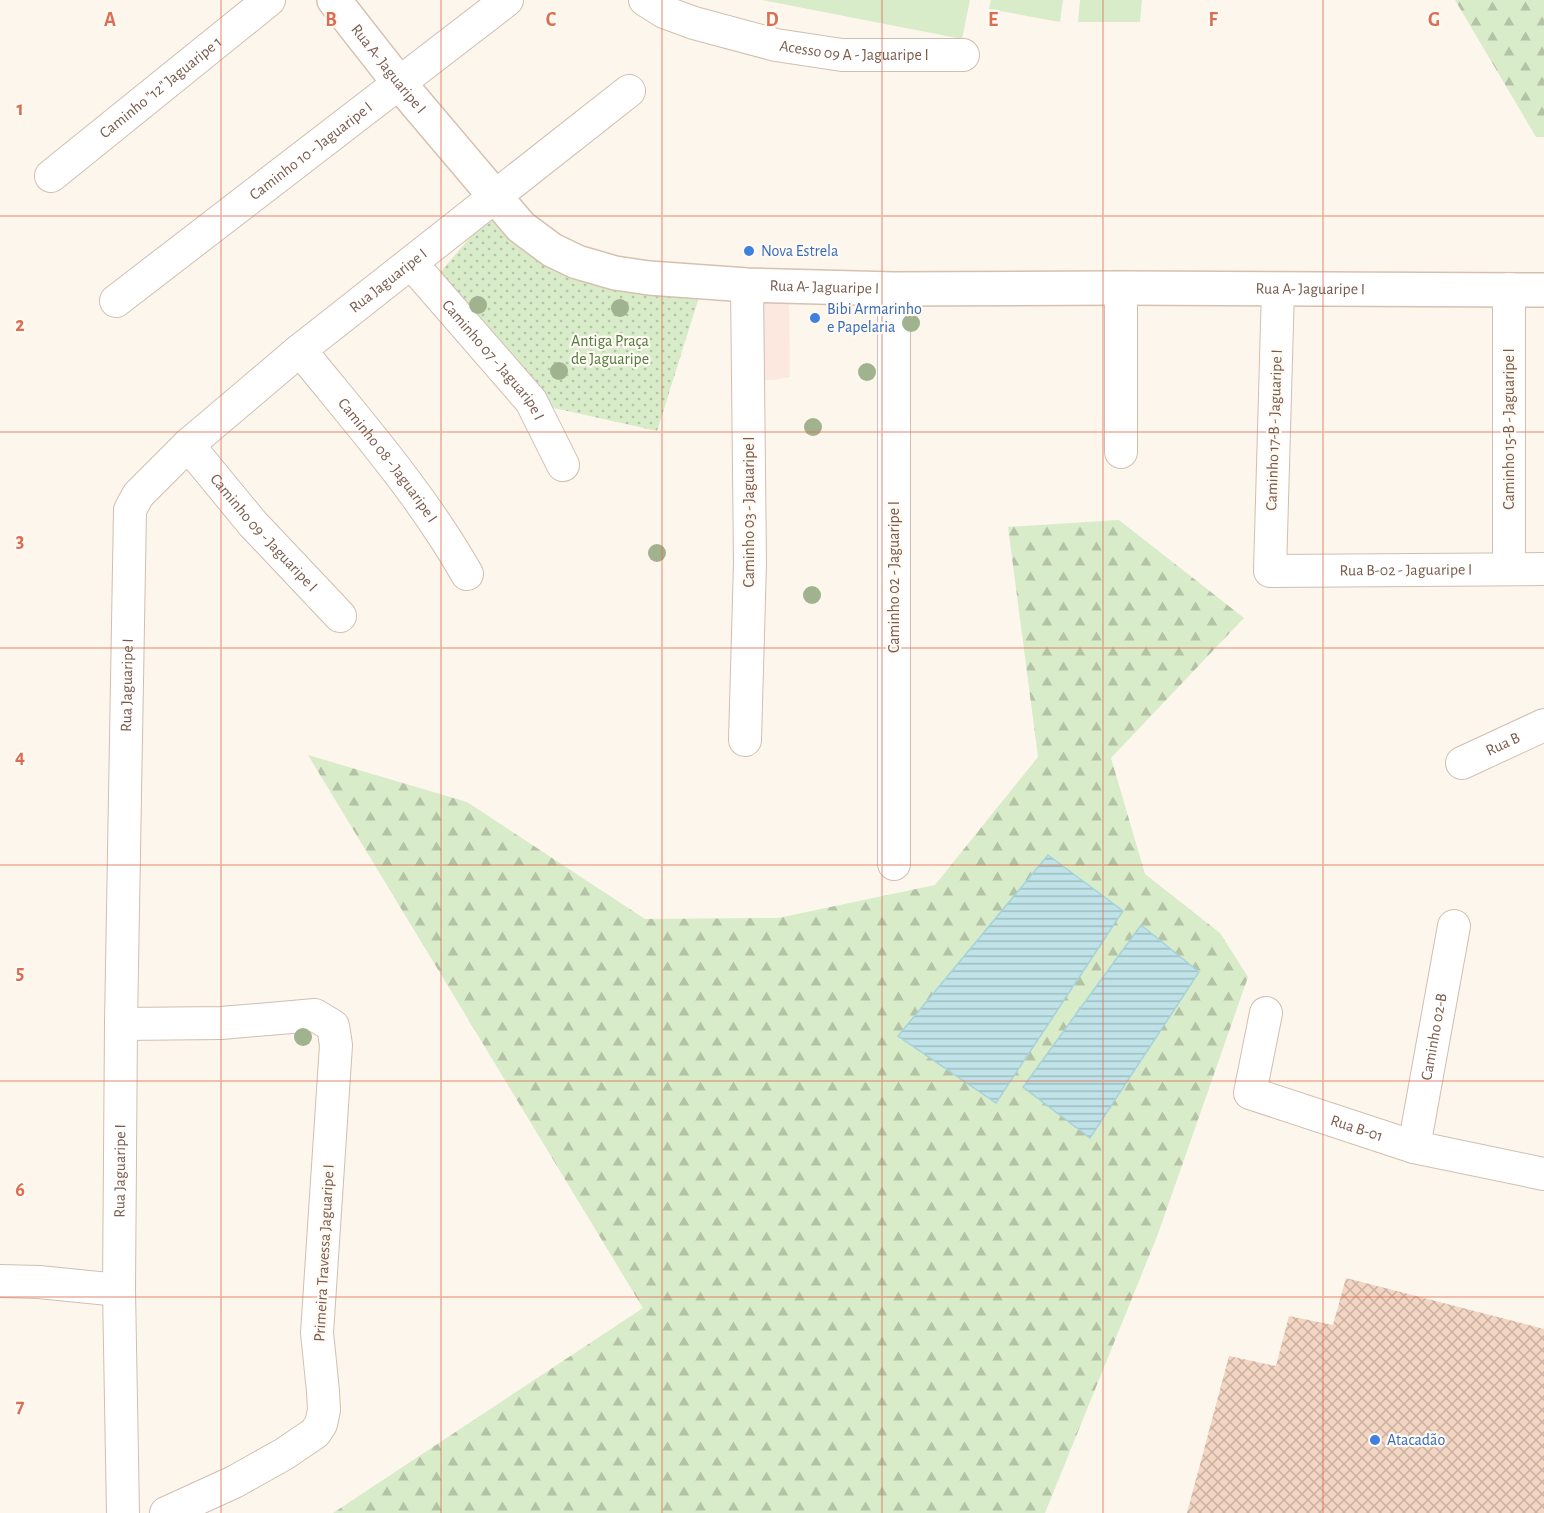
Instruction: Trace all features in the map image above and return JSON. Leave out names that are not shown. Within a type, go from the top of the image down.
[{"type":"main road","name":"Rua A- Jaguaripe I","points":[[334,0],[399,83],[521,227],[552,250],[577,262],[615,273],[649,278],[747,285],[894,289],[1544,290]]},
{"type":"street","name":"Caminho \"12\" Jaguaripe 1","points":[[51,177],[270,0]]},
{"type":"street","name":"Caminho 10 - Jaguaripe I","points":[[116,301],[507,0]]},
{"type":"street","name":"Acesso 09 A - Jaguaripe I","points":[[645,0],[664,12],[776,45],[842,56],[963,54]]},
{"type":"street","name":"Rua Jaguaripe I","points":[[123,1513],[119,1290],[130,510],[138,495],[188,445],[300,350],[629,91]]},
{"type":"street","name":"Caminho 07 - Jaguaripe I","points":[[412,264],[531,400],[563,465]]},
{"type":"street","name":"Caminho 03 - Jaguaripe I","points":[[745,740],[750,563],[747,285]]},
{"type":"street","points":[[1121,288],[1121,452]]},
{"type":"street","name":"Caminho 02 - Jaguaripe I","points":[[894,289],[894,864]]},
{"type":"street","name":"Caminho 17-B - Jaguaripe I","points":[[1270,571],[1278,289]]},
{"type":"street","name":"Caminho 15-B - Jaguaripe I","points":[[1509,289],[1509,569]]},
{"type":"street","name":"Caminho 08 - Jaguaripe I","points":[[300,350],[421,500],[467,574]]},
{"type":"street","name":"Caminho 09 - Jaguaripe I","points":[[188,445],[253,524],[340,616]]},
{"type":"street","name":"Rua B-02 - Jaguaripe I","points":[[1270,571],[1544,569]]},
{"type":"street","name":"Rua B","points":[[1462,763],[1544,725]]},
{"type":"street","name":"Caminho 02-B","points":[[1414,1146],[1454,926]]},
{"type":"street","name":"Rua B-01","points":[[1266,1013],[1250,1093],[1414,1146],[1544,1174]]},
{"type":"street","name":"Primeira Travessa Jaguaripe I","points":[[121,1024],[221,1023],[315,1016],[333,1026],[336,1045],[317,1333],[324,1410],[321,1424],[315,1433],[284,1454],[234,1482],[166,1513]]},
{"type":"street","points":[[0,1281],[39,1282],[119,1290]]},
{"type":"shaded area","points":[[754,300],[789,300],[790,377],[757,380]]},
{"type":"green space","points":[[762,0],[970,0],[962,39]]},
{"type":"green space","points":[[991,0],[1063,0],[1060,22],[989,9]]},
{"type":"green space","points":[[1080,0],[1142,0],[1140,22],[1078,22]]},
{"type":"green space","points":[[1455,0],[1544,0],[1544,137],[1536,137]]},
{"type":"green space","name":"Antiga Praça de Jaguaripe","points":[[490,214],[701,291],[657,431],[554,408],[438,275]]},
{"type":"green space","points":[[1119,520],[1244,618],[1111,758],[1145,874],[1220,933],[1248,977],[1158,1234],[1045,1513],[333,1513],[643,1308],[308,755],[467,802],[645,919],[778,918],[935,885],[1038,757],[1008,527]]},
{"type":"water","points":[[1048,855],[1123,911],[996,1103],[898,1036]]},
{"type":"water","points":[[1141,925],[1199,972],[1090,1138],[1023,1087]]},
{"type":"building","name":"Atacadão","points":[[1346,1278],[1544,1329],[1544,1513],[1187,1513],[1229,1356],[1276,1366],[1289,1316],[1333,1325]]},
{"type":"place","name":"Nova Estrela","points":[[749,251]]},
{"type":"place","name":"Bibi Armarinho e Papelaria","points":[[815,318]]},
{"type":"place","name":"Atacadão","points":[[1375,1440]]}]
